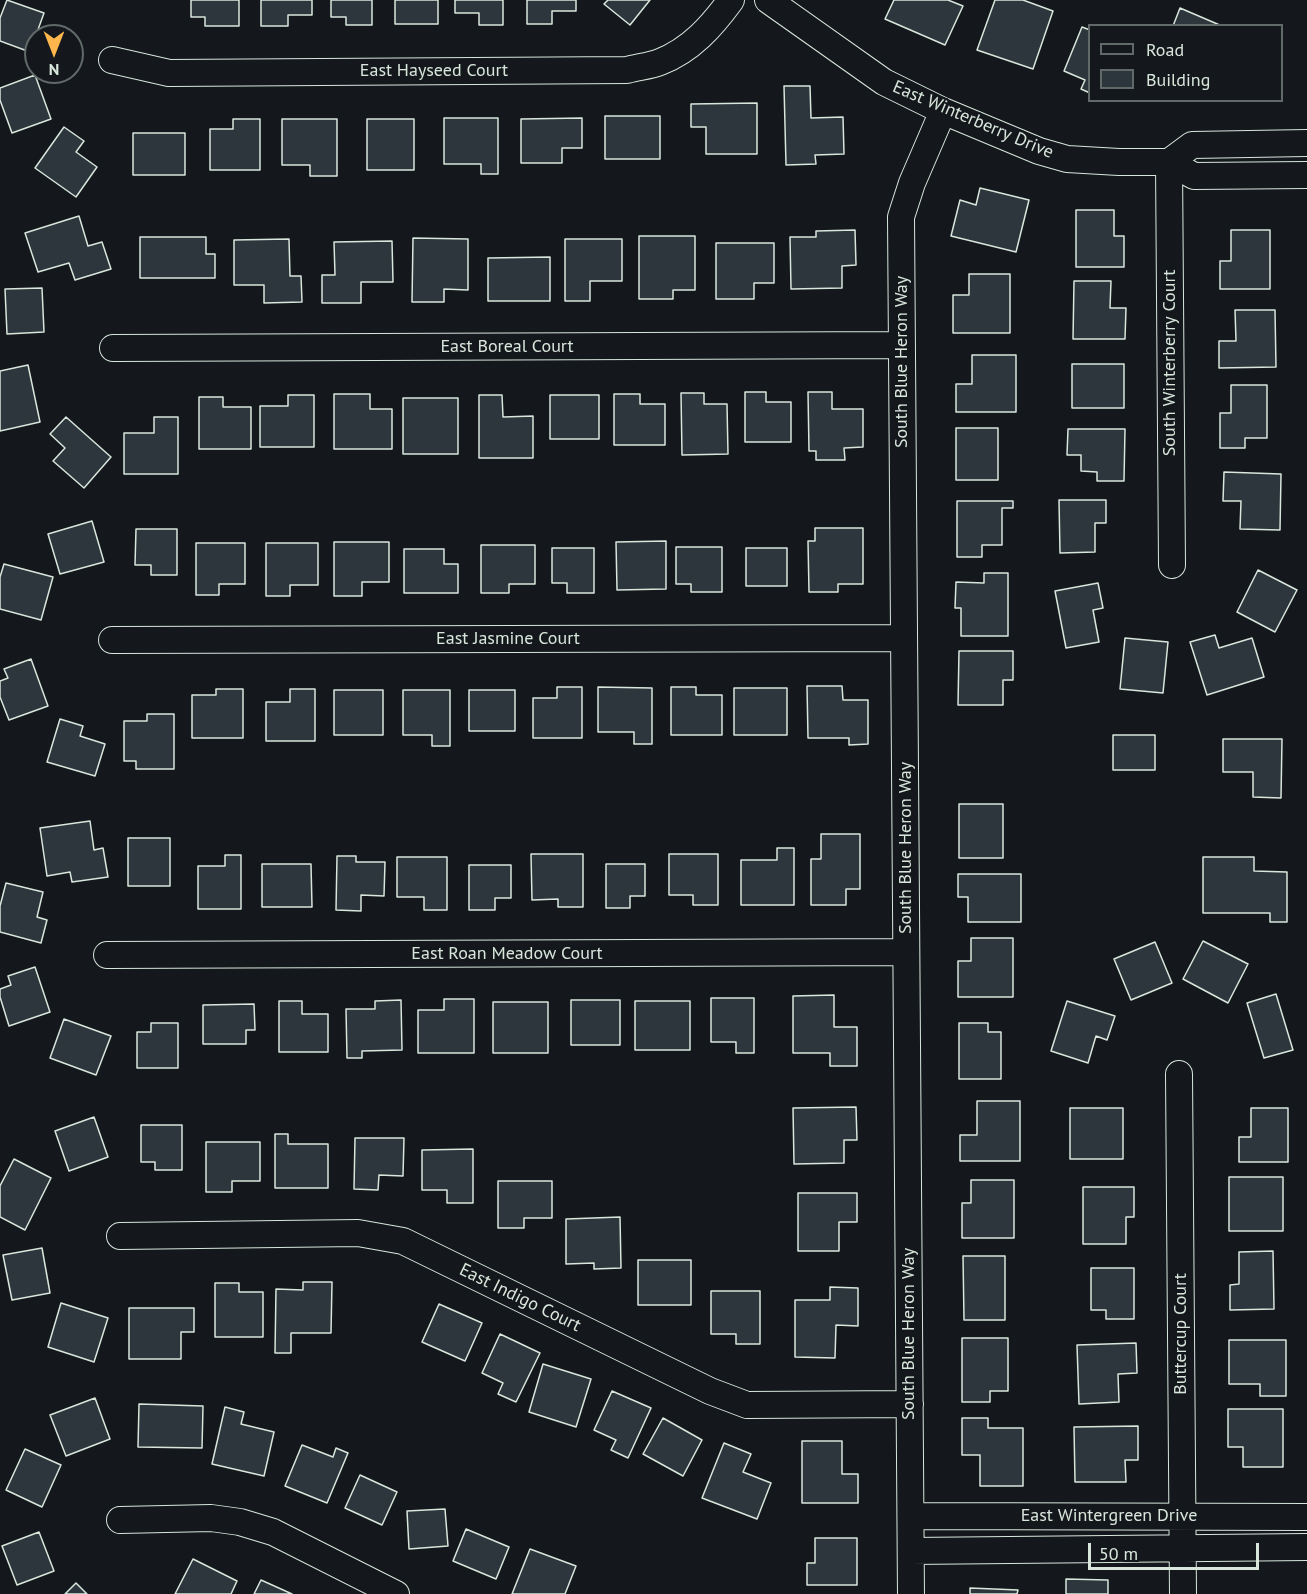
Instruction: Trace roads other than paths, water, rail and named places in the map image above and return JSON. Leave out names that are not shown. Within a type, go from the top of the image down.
[{"type":"street","name":"East Hayseed Court","points":[[112,60],[169,73],[627,70],[660,62],[689,47],[714,24],[731,0]]},
{"type":"street","name":"East Winterberry Drive","points":[[768,0],[884,82],[943,111],[1039,151],[1067,159],[1169,162],[1194,176],[1307,175]]},
{"type":"street","name":"South Blue Heron Way","points":[[911,1594],[901,217],[912,183],[943,111]]},
{"type":"street","points":[[1169,162],[1192,145],[1307,143]]},
{"type":"street","name":"South Winterberry Court","points":[[1169,162],[1172,565]]},
{"type":"street","name":"East Boreal Court","points":[[113,348],[902,345]]},
{"type":"street","name":"East Jasmine Court","points":[[112,640],[904,638]]},
{"type":"street","name":"East Roan Meadow Court","points":[[107,955],[906,952]]},
{"type":"street","name":"Buttercup Court","points":[[1179,1074],[1183,1594]]},
{"type":"street","name":"East Indigo Court","points":[[120,1236],[358,1233],[403,1241],[710,1391],[747,1405],[910,1404]]},
{"type":"street","name":"East Wintergreen Drive","points":[[910,1516],[1307,1516]]},
{"type":"street","points":[[120,1520],[211,1518],[240,1522],[273,1533],[396,1594]]},
{"type":"street","name":"East Wintergreen Drive","points":[[911,1551],[1307,1547]]}]
